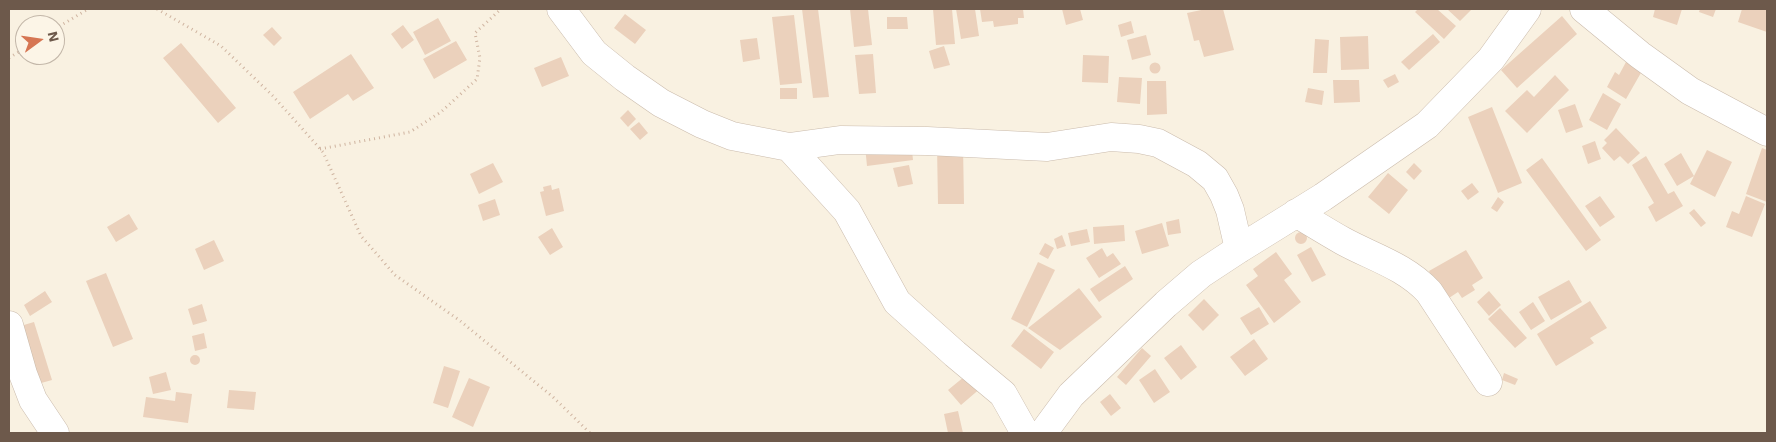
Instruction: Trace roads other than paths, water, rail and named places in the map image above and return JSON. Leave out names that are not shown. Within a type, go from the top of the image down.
[{"type":"street","points":[[561,9],[594,53],[625,78],[661,103],[702,124],[732,136],[789,147],[840,140],[927,141],[1047,147],[1111,137],[1139,139],[1158,144],[1196,164],[1215,179],[1230,210],[1239,249]]},
{"type":"street","points":[[1043,433],[1071,395],[1125,342],[1201,274],[1323,197],[1427,124],[1491,59],[1527,9]]},
{"type":"street","points":[[1584,9],[1640,55],[1690,91],[1767,132]]},
{"type":"street","points":[[789,147],[847,211],[897,302],[1003,394],[1025,433]]},
{"type":"street","points":[[1296,213],[1343,241],[1395,266],[1418,280],[1488,382]]},
{"type":"street","points":[[9,325],[23,374],[34,400],[55,433]]}]
